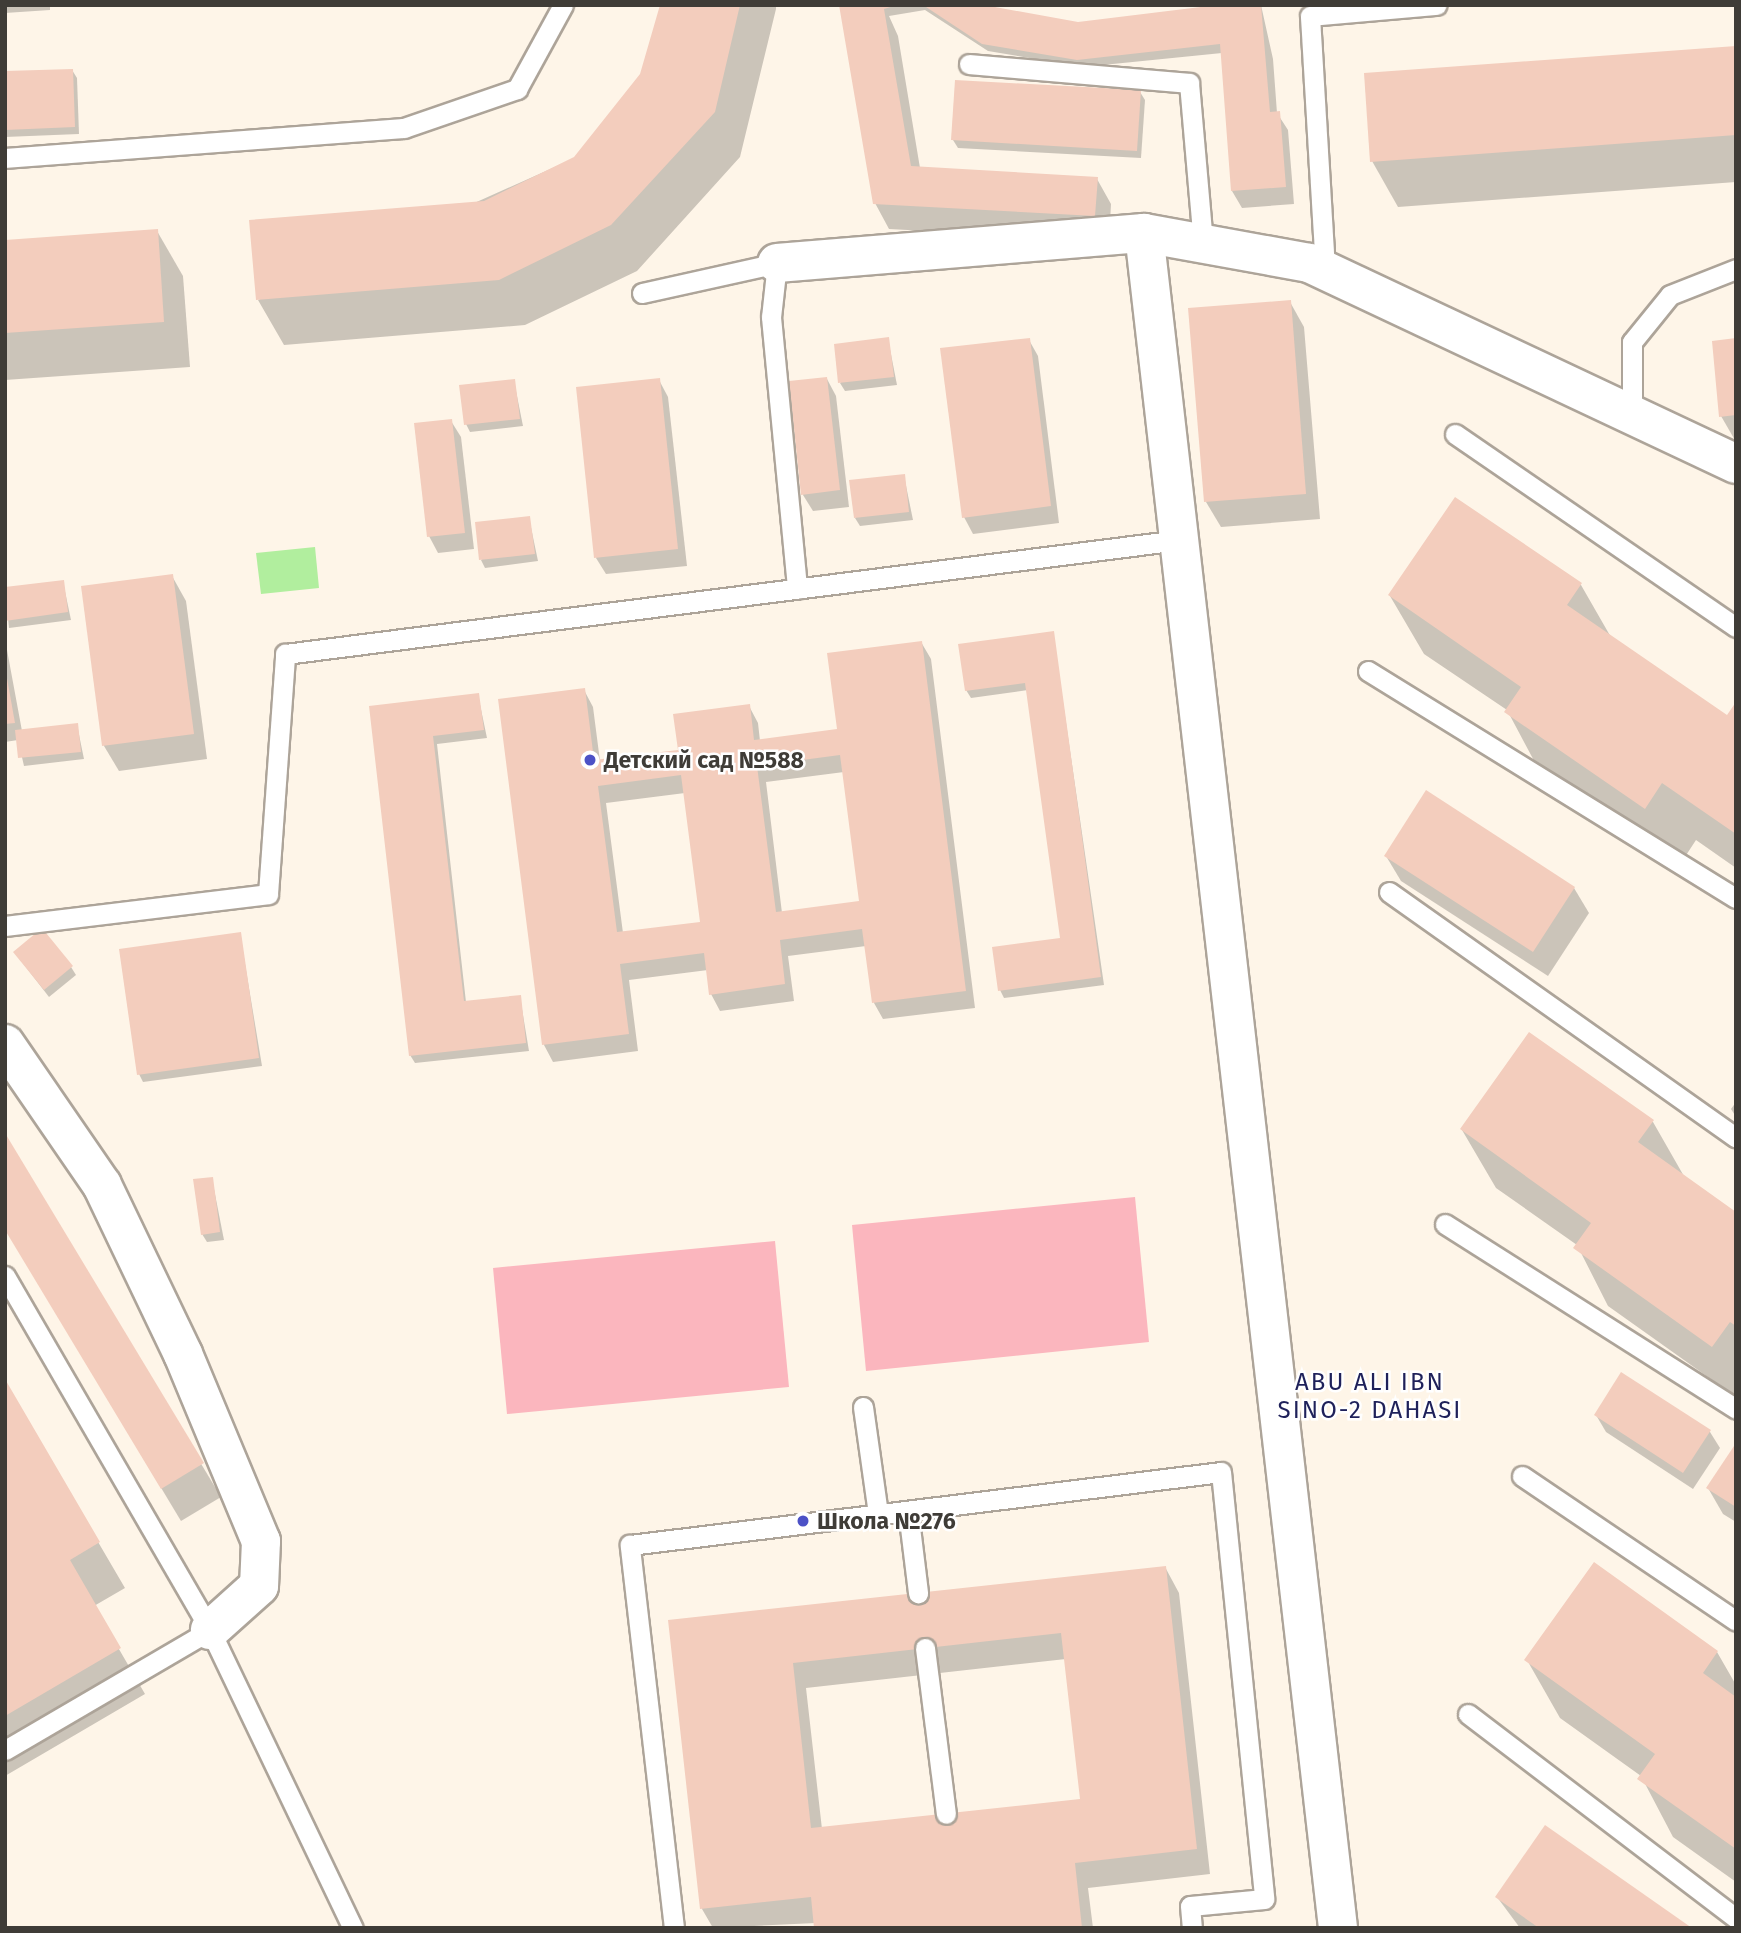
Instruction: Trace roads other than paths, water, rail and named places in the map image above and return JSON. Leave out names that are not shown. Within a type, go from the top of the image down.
[{"type":"street","points":[[1144,233],[1338,1928]]},
{"type":"street","points":[[777,263],[1144,233],[1325,269],[1736,464]]},
{"type":"street","points":[[5,1044],[102,1185],[183,1354],[261,1541],[259,1586],[210,1630]]},
{"type":"lane","points":[[5,158],[404,128],[517,89],[563,5]]},
{"type":"lane","points":[[1325,269],[1310,16],[1437,5]]},
{"type":"lane","points":[[969,64],[1189,83],[1203,244]]},
{"type":"lane","points":[[642,293],[777,263],[771,317],[797,589]]},
{"type":"lane","points":[[1632,415],[1632,342],[1670,295],[1736,270]]},
{"type":"lane","points":[[1455,434],[1736,627]]},
{"type":"lane","points":[[5,926],[268,894],[285,654],[1179,540]]},
{"type":"lane","points":[[1368,671],[1736,898]]},
{"type":"lane","points":[[1390,892],[1736,1138]]},
{"type":"lane","points":[[1445,1224],[1736,1409]]},
{"type":"lane","points":[[5,1276],[210,1630],[353,1928]]},
{"type":"lane","points":[[863,1407],[878,1514]]},
{"type":"lane","points":[[674,1928],[630,1545],[1222,1472],[1264,1899],[1190,1906],[1192,1928]]},
{"type":"lane","points":[[1522,1476],[1736,1621]]},
{"type":"lane","points":[[908,1511],[918,1593]]},
{"type":"lane","points":[[5,1750],[210,1630]]},
{"type":"lane","points":[[925,1648],[946,1814]]},
{"type":"lane","points":[[1468,1714],[1736,1918]]},
{"type":"place","name":"Детский сад №588","points":[[590,760]]},
{"type":"place","name":"Школа №276","points":[[803,1521]]},
{"type":"district","name":"ABU ALI IBN SINO-2 DAHASI","points":[[1370,1397]]}]
